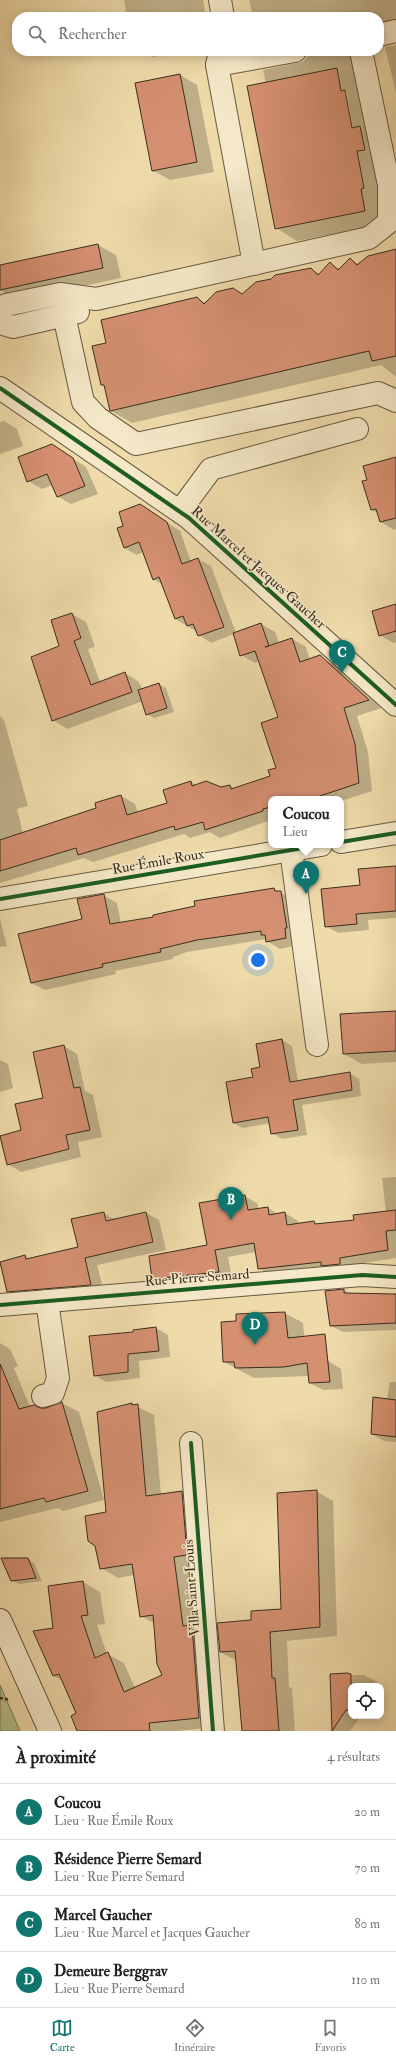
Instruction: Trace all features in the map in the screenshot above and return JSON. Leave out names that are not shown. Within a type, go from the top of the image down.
[{"type":"street","points":[[220,0],[222,12]]},
{"type":"street","points":[[384,34],[396,31]]},
{"type":"street","points":[[240,56],[218,58],[254,264]]},
{"type":"street","points":[[0,309],[6,305],[60,294],[96,299],[369,238],[389,222],[389,185],[362,56]]},
{"type":"street","points":[[0,323],[13,327],[82,312],[96,299]]},
{"type":"street","points":[[64,315],[84,402],[98,418],[136,444],[378,393],[396,400]]},
{"type":"street","name":"Rue Marcel et Jacques Gaucher","points":[[0,388],[180,512],[396,705]]},
{"type":"street","points":[[180,512],[211,469],[357,429]]},
{"type":"street","points":[[344,842],[396,833]]},
{"type":"street","name":"Rue Émile Roux","points":[[0,899],[303,848]]},
{"type":"street","points":[[291,850],[318,1045]]},
{"type":"street","name":"Rue Pierre Semard","points":[[0,1305],[362,1275],[396,1277]]},
{"type":"street","points":[[43,1396],[53,1393],[58,1378],[47,1301]]},
{"type":"street","name":"Villa Saint-Louis","points":[[191,1443],[213,1731]]},
{"type":"street","points":[[0,1620],[50,1731]]},
{"type":"path","points":[[0,1698],[10,1700]]},
{"type":"green space","points":[[0,1685],[20,1731],[0,1731]]},
{"type":"building","points":[[337,68],[341,91],[345,90],[352,128],[360,126],[365,150],[357,151],[364,188],[361,189],[365,211],[275,229],[247,86]]},
{"type":"building","points":[[180,74],[197,162],[152,171],[135,83]]},
{"type":"building","points":[[98,244],[103,268],[0,290],[0,265]]},
{"type":"building","points":[[396,249],[396,356],[372,361],[369,351],[110,411],[104,385],[101,385],[92,346],[106,343],[101,320],[197,297],[204,304],[216,292],[233,288],[242,294],[256,282],[271,279],[275,275],[311,268],[318,275],[330,262],[338,270],[350,258],[357,265],[368,256]]},
{"type":"building","points":[[52,444],[73,458],[85,486],[57,497],[47,474],[27,482],[18,457]]},
{"type":"building","points":[[396,457],[396,518],[380,522],[376,509],[371,510],[362,481],[367,480],[363,466]]},
{"type":"building","points":[[140,504],[167,522],[182,564],[198,558],[224,627],[198,636],[193,624],[187,626],[183,616],[175,619],[159,577],[153,580],[139,542],[124,548],[117,528],[123,526],[119,512]]},
{"type":"building","points":[[396,604],[396,631],[379,636],[372,611]]},
{"type":"building","points":[[72,613],[81,638],[74,641],[91,685],[125,672],[132,692],[52,721],[31,657],[59,646],[51,620]]},
{"type":"building","points":[[261,623],[269,646],[292,638],[300,662],[320,655],[369,700],[344,708],[355,744],[359,783],[320,796],[268,796],[268,808],[263,809],[263,811],[205,830],[203,822],[175,830],[174,826],[78,855],[76,848],[0,871],[0,840],[96,808],[95,803],[121,795],[127,815],[167,803],[163,790],[191,781],[192,786],[206,781],[221,787],[230,785],[231,789],[270,776],[268,770],[276,768],[261,723],[278,717],[255,651],[240,656],[233,633]]},
{"type":"building","points":[[159,683],[167,708],[146,715],[138,690]]},
{"type":"building","points":[[396,866],[396,911],[356,914],[357,924],[325,927],[321,889],[360,885],[358,869]]},
{"type":"building","points":[[274,888],[275,891],[281,891],[287,928],[285,928],[286,938],[266,942],[265,935],[261,935],[261,931],[197,940],[160,949],[161,952],[102,964],[103,967],[31,983],[18,934],[82,919],[77,899],[104,894],[110,924],[153,917],[153,915],[195,906],[194,901]]},
{"type":"building","points":[[396,1011],[396,1051],[343,1054],[340,1014]]},
{"type":"building","points":[[282,1039],[290,1082],[350,1072],[352,1090],[293,1100],[298,1130],[271,1134],[268,1117],[233,1123],[226,1082],[253,1077],[251,1069],[260,1067],[256,1044]]},
{"type":"building","points":[[64,1045],[74,1088],[80,1087],[90,1130],[66,1135],[69,1149],[7,1165],[0,1136],[21,1130],[15,1104],[43,1098],[33,1052]]},
{"type":"building","points":[[245,1195],[248,1210],[268,1207],[269,1215],[285,1212],[287,1225],[314,1221],[315,1224],[354,1220],[353,1215],[396,1210],[396,1230],[386,1231],[388,1250],[340,1258],[340,1264],[321,1266],[321,1262],[258,1269],[254,1243],[215,1250],[219,1272],[152,1279],[149,1256],[207,1245],[199,1203]]},
{"type":"building","points":[[104,1212],[106,1221],[146,1212],[153,1242],[85,1258],[91,1285],[7,1292],[0,1262],[25,1255],[26,1259],[78,1247],[71,1219]]},
{"type":"building","points":[[344,1289],[344,1293],[396,1294],[396,1323],[330,1326],[325,1291]]},
{"type":"building","points":[[285,1312],[288,1338],[325,1334],[330,1382],[309,1383],[307,1363],[284,1367],[235,1368],[234,1362],[223,1362],[221,1322],[236,1321],[236,1314]]},
{"type":"building","points":[[156,1327],[159,1351],[128,1354],[128,1372],[94,1376],[89,1336],[133,1332],[133,1330]]},
{"type":"building","points":[[0,1364],[19,1409],[34,1405],[40,1408],[46,1408],[62,1402],[88,1491],[46,1502],[44,1498],[0,1509]]},
{"type":"building","points":[[373,1397],[396,1400],[396,1437],[371,1434]]},
{"type":"building","points":[[132,1403],[132,1405],[138,1404],[146,1496],[182,1491],[187,1555],[174,1557],[183,1626],[192,1625],[199,1718],[149,1723],[150,1731],[77,1731],[71,1716],[76,1713],[59,1674],[53,1676],[33,1631],[53,1628],[48,1586],[83,1581],[88,1615],[81,1616],[95,1658],[108,1652],[124,1692],[162,1675],[157,1664],[153,1615],[140,1617],[132,1564],[100,1569],[95,1546],[88,1541],[85,1516],[106,1512],[97,1412]]},
{"type":"building","points":[[317,1490],[320,1627],[270,1632],[272,1678],[275,1678],[279,1731],[242,1731],[235,1651],[220,1652],[217,1623],[251,1620],[251,1611],[281,1609],[277,1493]]},
{"type":"building","points":[[1,1558],[28,1558],[36,1578],[11,1581]]},
{"type":"building","points":[[330,1674],[351,1674],[351,1683],[348,1683],[348,1710],[346,1710],[332,1731]]},
{"type":"cycle path","points":[[0,388],[189,518],[396,705]]},
{"type":"cycle path","points":[[344,842],[396,833]]},
{"type":"cycle path","points":[[0,899],[303,848]]},
{"type":"cycle path","points":[[0,1305],[362,1275],[396,1277]]},
{"type":"cycle path","points":[[191,1443],[213,1731]]},
{"type":"place","name":"Marcel Gaucher","points":[[342,673]]},
{"type":"place","name":"Coucou","points":[[306,894]]},
{"type":"place","name":"Résidence Pierre Semard","points":[[231,1220]]},
{"type":"place","name":"Demeure Berggrav","points":[[255,1345]]}]
